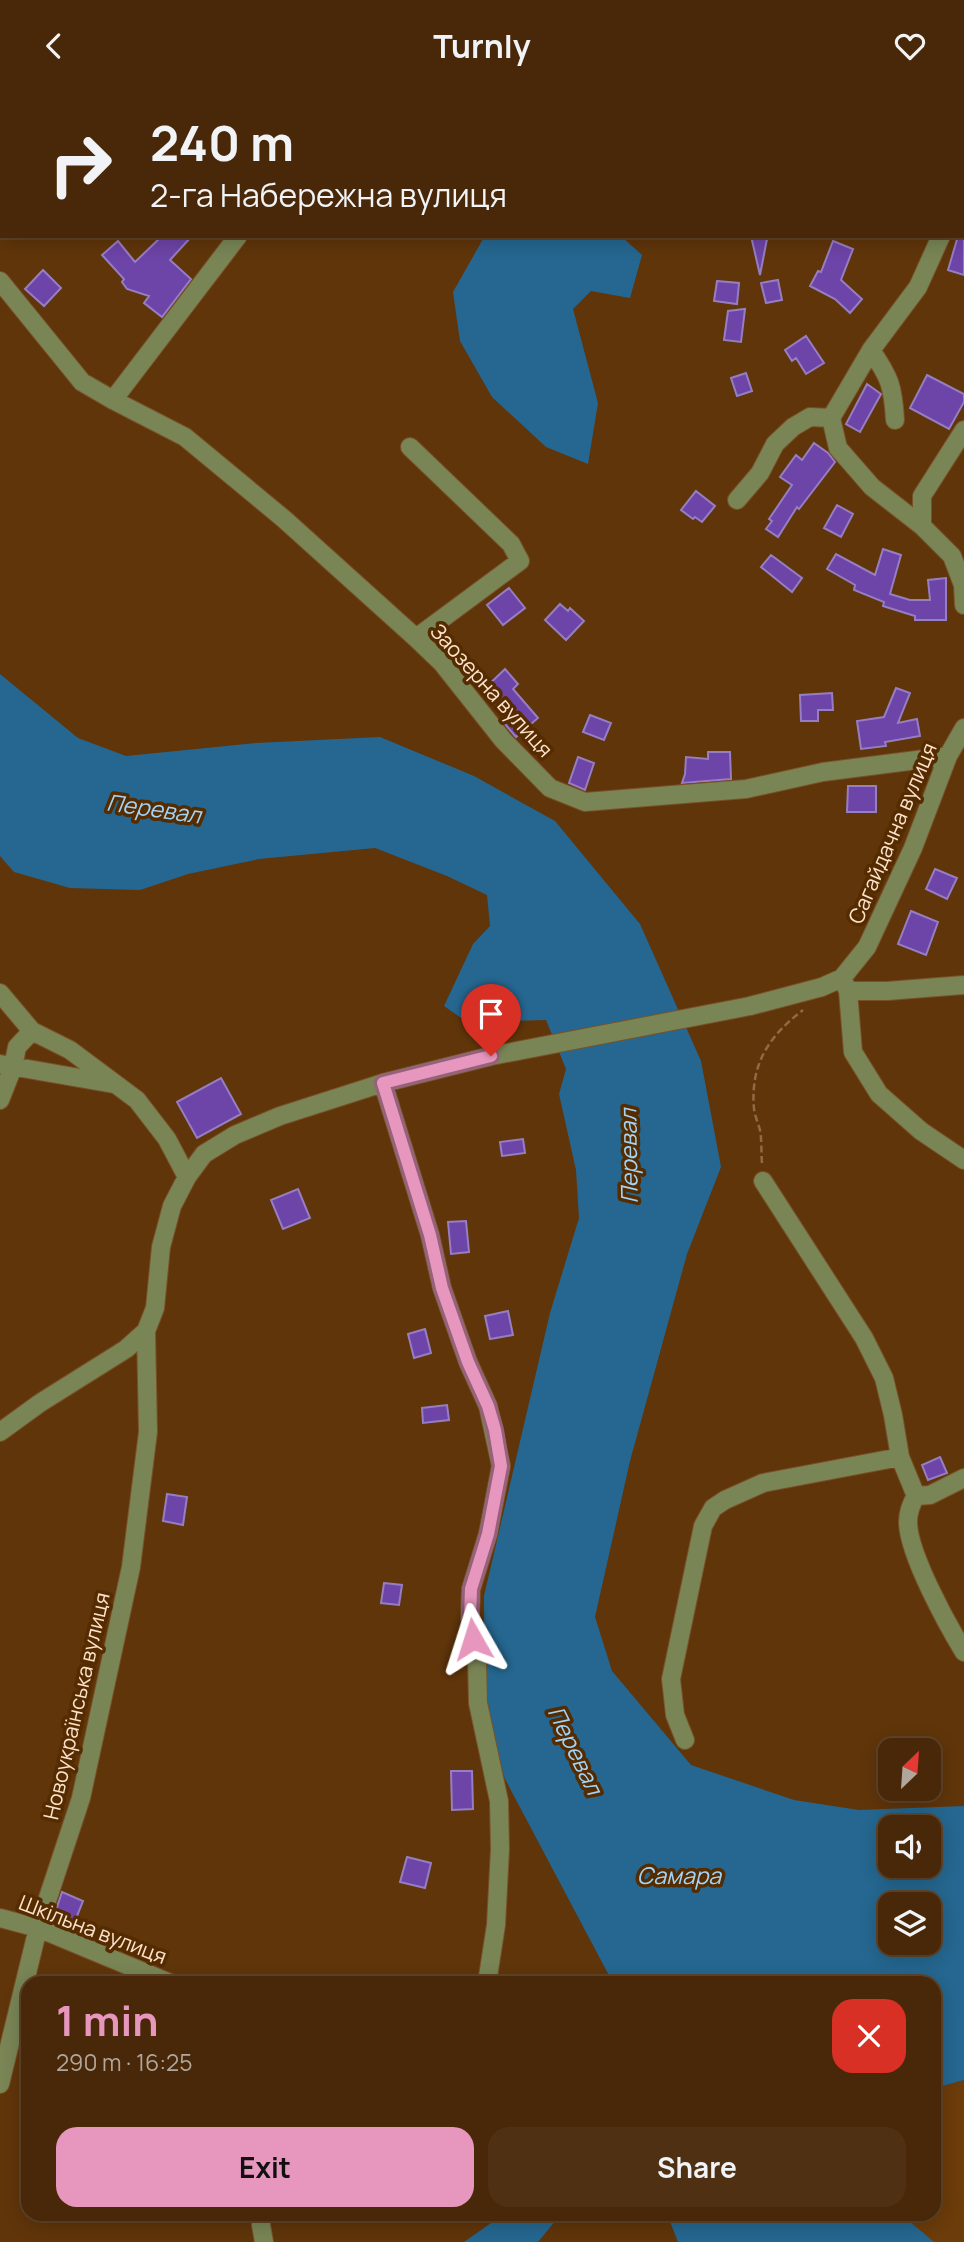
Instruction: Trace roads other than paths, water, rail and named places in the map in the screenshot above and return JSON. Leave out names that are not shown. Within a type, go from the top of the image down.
[{"type":"street","points":[[113,400],[236,238]]},
{"type":"street","points":[[940,238],[918,287],[870,350],[831,418],[838,447],[872,487],[922,526],[952,556],[963,585],[964,604]]},
{"type":"street","name":"Заозерна вулиця","points":[[0,281],[82,381],[185,437],[284,519],[416,638],[442,663],[503,740],[550,788],[585,802],[746,789],[823,772],[948,757]]},
{"type":"street","points":[[870,350],[886,372],[893,390],[895,420]]},
{"type":"street","points":[[737,500],[760,473],[775,444],[793,427],[810,417],[831,418]]},
{"type":"street","points":[[922,526],[922,496],[964,430]]},
{"type":"street","points":[[410,447],[511,544],[520,561],[416,638]]},
{"type":"street","name":"Сагайдачна вулиця","points":[[845,984],[867,947],[913,848],[948,757],[964,728]]},
{"type":"street","points":[[964,985],[887,991],[845,984],[853,1052],[879,1094],[921,1131],[964,1160]]},
{"type":"street","name":"Новоукраїнська вулиця","points":[[26,1976],[38,1928],[81,1798],[131,1567],[148,1432],[146,1331],[155,1308],[161,1247],[172,1206],[187,1177],[204,1154],[235,1135],[280,1116],[383,1083],[491,1056],[750,1006],[821,987],[845,984]]},
{"type":"street","points":[[0,993],[32,1031],[70,1050],[137,1100],[167,1139],[187,1177]]},
{"type":"street","points":[[0,1100],[7,1065],[32,1031]]},
{"type":"street","points":[[7,1065],[120,1085]]},
{"type":"street","points":[[383,1083],[430,1235],[442,1288],[468,1362],[488,1406],[501,1466],[490,1523],[470,1598],[470,1618],[477,1660],[478,1703],[499,1801],[500,1849],[496,1925],[487,1976]]},
{"type":"street","points":[[763,1181],[864,1338],[884,1378],[900,1457],[916,1496],[909,1510],[908,1524],[913,1544],[946,1622],[964,1653]]},
{"type":"street","points":[[0,1432],[126,1349],[146,1331]]},
{"type":"street","points":[[685,1740],[675,1715],[671,1679],[703,1526],[713,1508],[763,1483],[900,1457]]},
{"type":"street","points":[[916,1496],[930,1495],[964,1478]]},
{"type":"street","name":"Шкільна вулиця","points":[[0,1918],[38,1928],[153,1976]]},
{"type":"street","name":"Новоукраїнська вулиця","points":[[0,2084],[21,1998]]},
{"type":"street","points":[[261,2221],[264,2242]]},
{"type":"water","points":[[623,238],[642,255],[630,298],[591,291],[573,309],[598,403],[588,464],[546,447],[492,397],[460,341],[453,292],[483,239]]},
{"type":"water","name":"Самара","points":[[0,674],[78,738],[126,756],[256,743],[380,737],[474,776],[555,821],[640,924],[701,1061],[721,1167],[687,1254],[630,1461],[595,1617],[612,1671],[691,1765],[794,1800],[859,1810],[964,1806],[964,2080],[941,2086],[941,1976],[609,1976],[505,1779],[485,1719],[484,1596],[550,1313],[579,1218],[576,1170],[559,1094],[566,1069],[546,1020],[467,1022],[444,1006],[473,944],[490,926],[487,895],[375,848],[259,859],[188,874],[140,890],[70,888],[14,872],[0,856]]},
{"type":"water","points":[[555,2221],[538,2242],[464,2242],[491,2223]]},
{"type":"water","points":[[670,2221],[909,2221],[934,2242],[678,2242]]},
{"type":"water label","name":"Перевал","points":[[154,808]]},
{"type":"water label","name":"Перевал","points":[[628,1156]]},
{"type":"water label","name":"Перевал","points":[[576,1750]]}]
